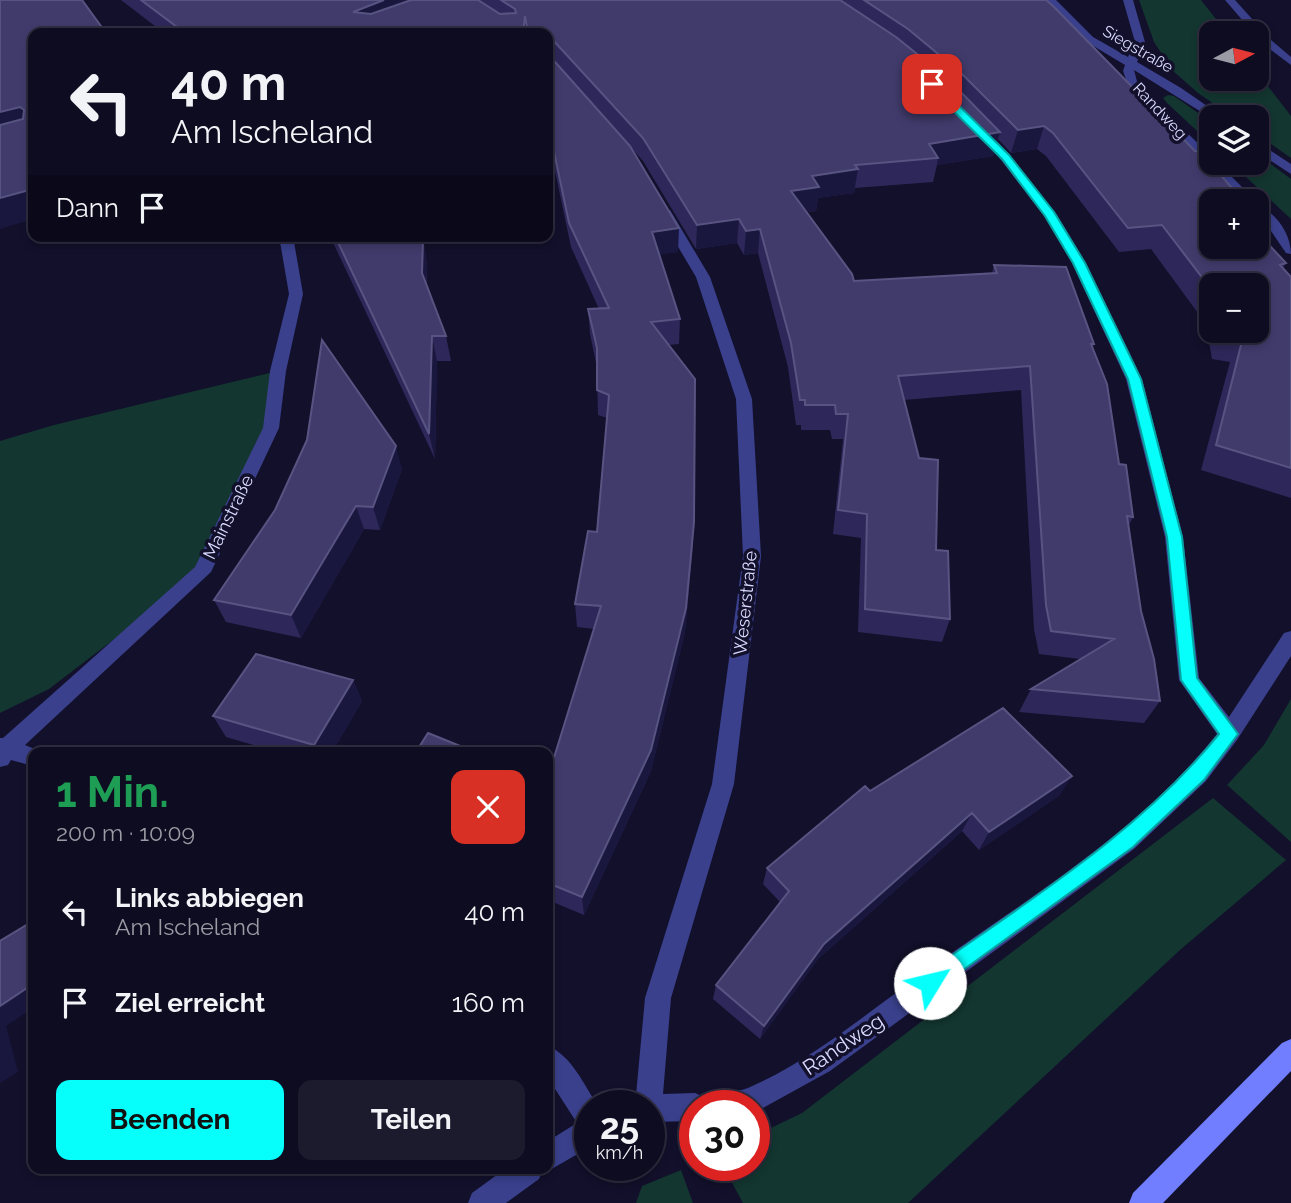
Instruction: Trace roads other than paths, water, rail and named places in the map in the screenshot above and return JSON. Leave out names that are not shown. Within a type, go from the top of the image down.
[{"type":"main road","points":[[1143,1203],[1291,1052]]},
{"type":"street","name":"Siegstraße","points":[[1050,0],[1089,39],[1199,106]]},
{"type":"street","name":"Randweg","points":[[1128,0],[1140,43],[1128,71],[1133,86],[1238,189]]},
{"type":"street","points":[[1230,0],[1267,42],[1291,62]]},
{"type":"street","points":[[968,118],[1005,157],[1050,215],[1079,263],[1134,379],[1174,537],[1189,680],[1229,734]]},
{"type":"street","points":[[1269,154],[1291,170]]},
{"type":"street","name":"Weserstraße","points":[[650,1090],[658,998],[723,784],[752,556],[744,399],[703,277],[657,200]]},
{"type":"street","points":[[1269,220],[1291,250]]},
{"type":"street","name":"Mainstraße","points":[[2,751],[202,572],[271,428],[278,371],[296,294],[287,242]]},
{"type":"street","name":"Randweg","points":[[770,1090],[821,1062],[1126,841],[1198,774],[1229,734],[1291,639]]},
{"type":"street","points":[[2,751],[28,756]]},
{"type":"street","points":[[553,1064],[574,1093]]},
{"type":"street","points":[[553,1154],[574,1141]]},
{"type":"street","points":[[482,1203],[522,1174]]}]
